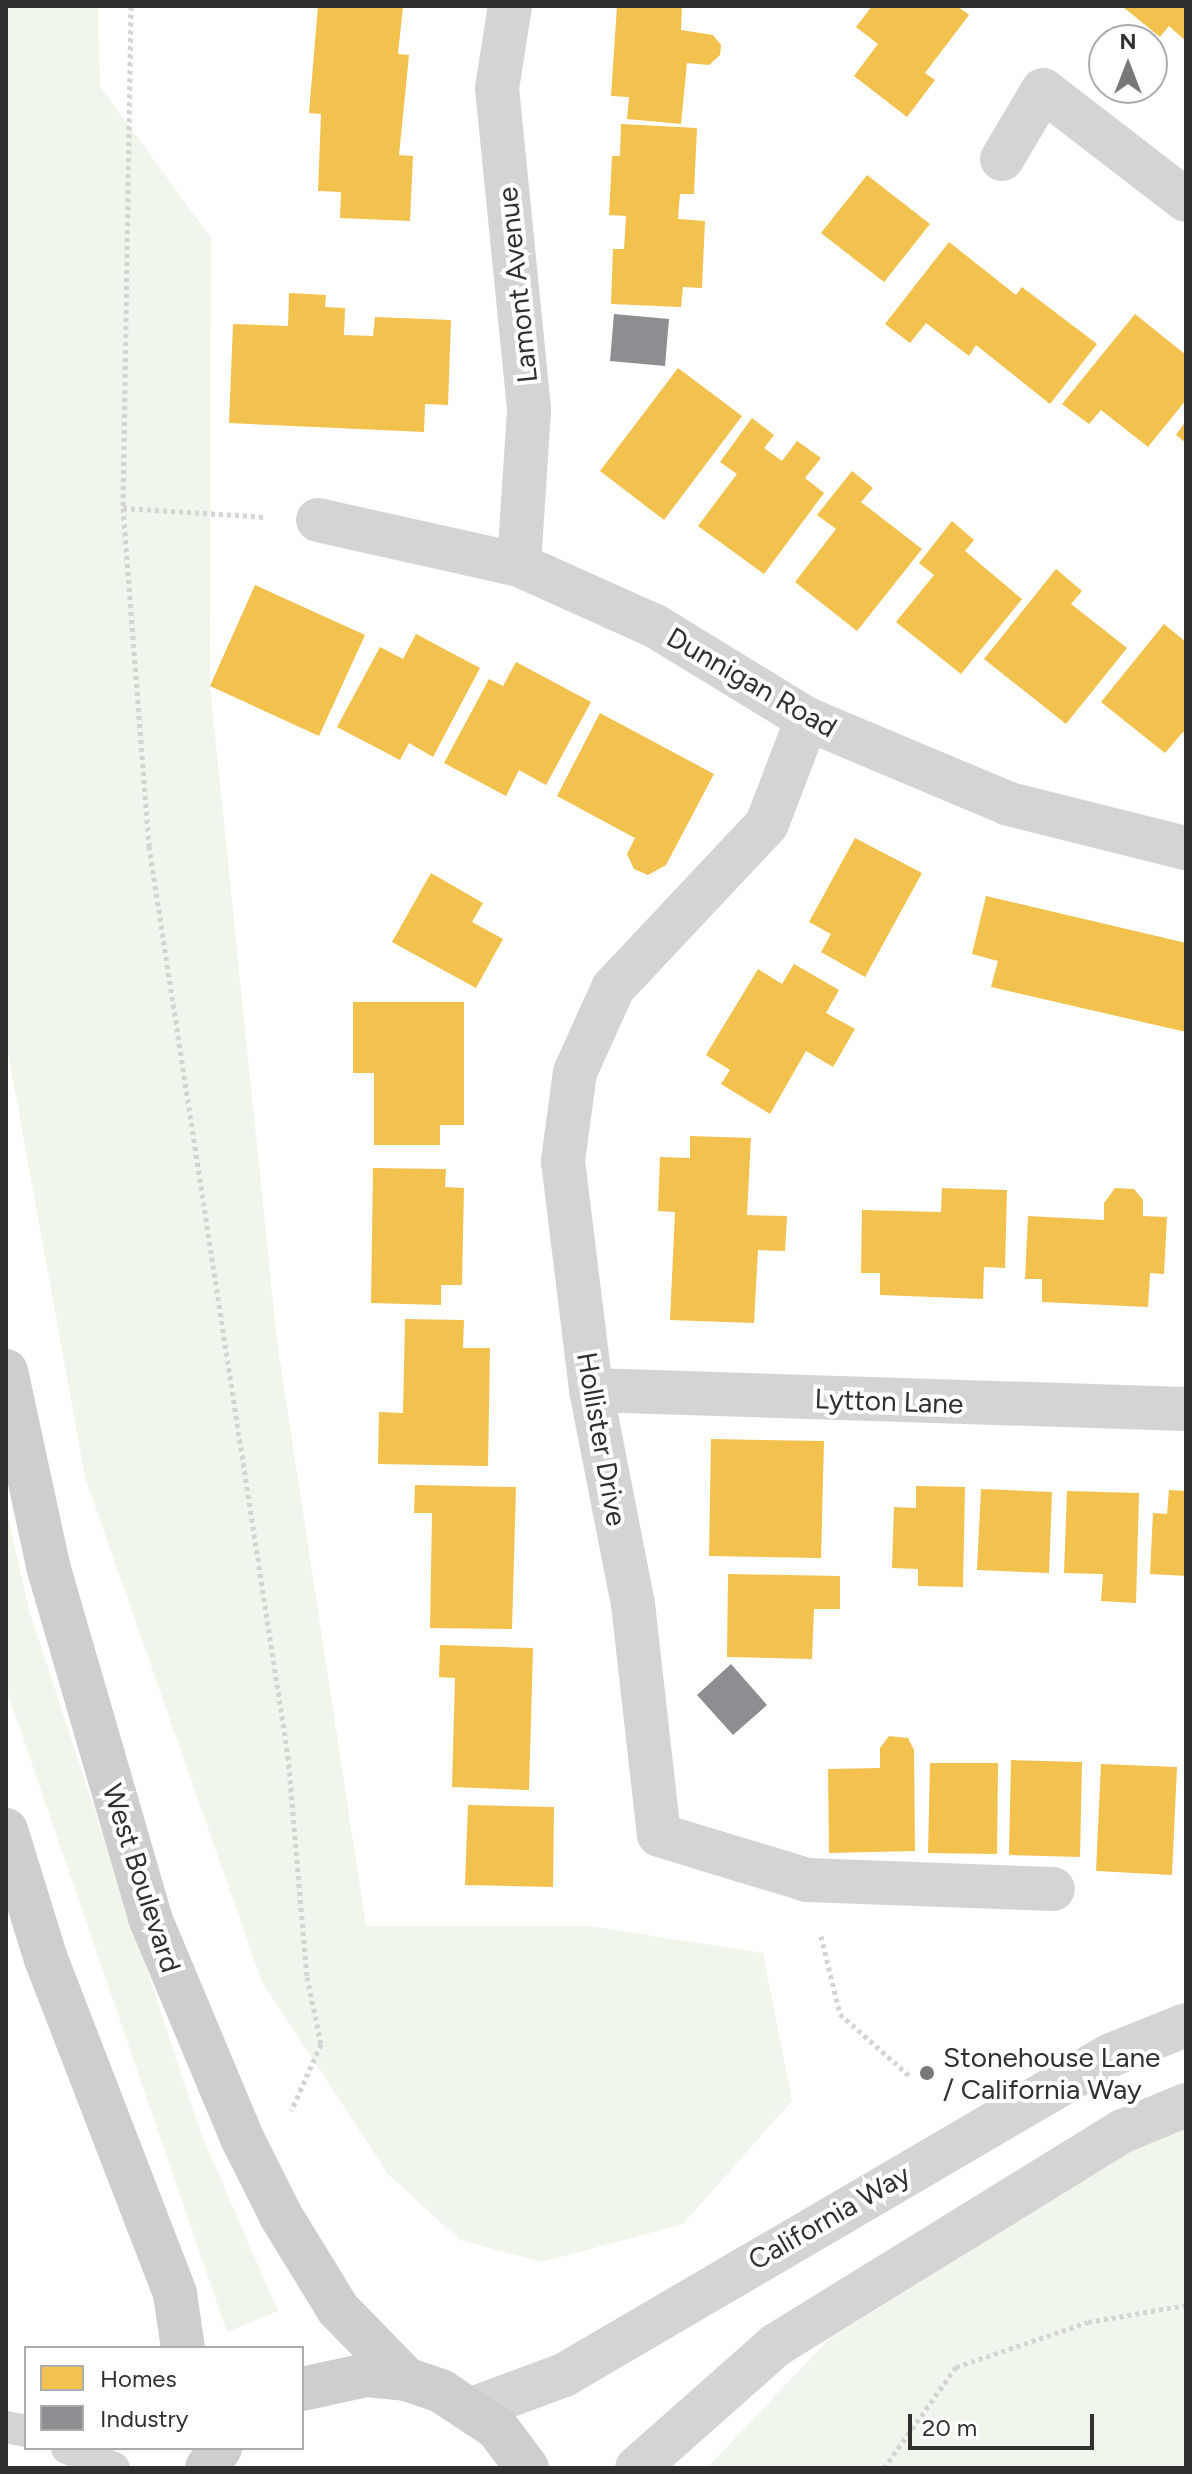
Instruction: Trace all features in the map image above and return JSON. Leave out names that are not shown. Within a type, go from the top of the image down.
[{"type":"main road","name":"West Boulevard","points":[[6,1371],[48,1566],[150,1918],[243,2140],[338,2309],[406,2379]]},
{"type":"main road","points":[[6,1830],[46,1959],[175,2294],[183,2346]]},
{"type":"main road","points":[[304,2389],[366,2375],[406,2379],[472,2409],[497,2428],[527,2468]]},
{"type":"main road","points":[[207,2468],[219,2450]]},
{"type":"street","name":"Lamont Avenue","points":[[510,6],[497,88],[529,410],[519,565]]},
{"type":"street","points":[[1002,159],[1043,90],[1186,200]]},
{"type":"street","name":"Dunnigan Road","points":[[318,520],[519,565],[655,626],[807,719],[1009,804],[1186,848]]},
{"type":"street","name":"Hollister Drive","points":[[807,719],[767,824],[613,988],[575,1072],[563,1161],[591,1390],[633,1604],[659,1835],[807,1880],[1053,1889]]},
{"type":"street","name":"Lytton Lane","points":[[591,1390],[1186,1409]]},
{"type":"street","name":"California Way","points":[[472,2409],[564,2375],[1111,2055],[1186,2025]]},
{"type":"street","points":[[637,2468],[776,2345],[1123,2131],[1186,2105]]},
{"type":"lane","points":[[72,2450],[114,2468]]},
{"type":"path","points":[[131,6],[123,508],[149,846],[288,1756],[307,1977],[321,2044],[291,2110],[243,2140]]},
{"type":"path","points":[[123,508],[318,520]]},
{"type":"path","points":[[807,1880],[840,2014],[911,2077]]},
{"type":"path","points":[[884,2468],[956,2367],[1088,2322],[1186,2305]]},
{"type":"shaded area","points":[[6,6],[98,6],[100,86],[211,238],[210,686],[277,1341],[366,1926],[589,1926],[763,1953],[792,2101],[683,2224],[542,2262],[460,2240],[388,2174],[262,1982],[85,1477],[6,1041]]},
{"type":"shaded area","points":[[6,1509],[29,1610],[200,2131],[278,2311],[227,2332],[6,1688]]},
{"type":"shaded area","points":[[1186,2124],[1186,2468],[707,2468],[829,2339],[1151,2139]]},
{"type":"building: Homes","points":[[318,6],[403,6],[398,54],[409,55],[399,155],[413,156],[410,221],[340,218],[341,192],[318,191],[321,114],[309,113]]},
{"type":"building: Homes","points":[[617,6],[682,6],[681,30],[713,35],[721,45],[720,55],[709,65],[687,63],[681,124],[627,119],[629,97],[611,96]]},
{"type":"building: Homes","points":[[872,6],[957,6],[969,15],[925,73],[935,80],[907,117],[854,76],[878,44],[856,27]]},
{"type":"building: Homes","points":[[1122,6],[1186,6],[1186,41],[1168,24],[1144,24]]},
{"type":"building: Homes","points":[[621,124],[697,128],[694,194],[680,194],[678,219],[705,221],[702,288],[683,287],[681,307],[611,304],[613,249],[624,249],[626,216],[609,215],[612,156],[620,156]]},
{"type":"building: Homes","points":[[867,175],[930,224],[884,282],[821,233]]},
{"type":"building: Homes","points":[[949,242],[1016,295],[1022,287],[1097,344],[1050,404],[976,345],[969,356],[926,323],[910,343],[885,324]]},
{"type":"building: Homes","points":[[289,293],[326,295],[325,307],[345,308],[344,335],[373,336],[375,317],[451,320],[448,405],[425,404],[424,432],[229,423],[233,324],[288,326]]},
{"type":"building: Homes","points":[[1135,314],[1186,355],[1186,400],[1148,447],[1101,410],[1089,424],[1062,404]]},
{"type":"building: Homes","points":[[678,368],[742,416],[664,520],[600,471]]},
{"type":"building: Homes","points":[[752,418],[774,435],[764,448],[782,461],[797,441],[821,458],[805,478],[824,493],[764,574],[698,526],[737,474],[720,462]]},
{"type":"building: Homes","points":[[1186,421],[1186,443],[1176,435]]},
{"type":"building: Homes","points":[[852,471],[873,488],[861,502],[922,549],[857,631],[795,582],[836,529],[817,515]]},
{"type":"building: Homes","points":[[952,521],[974,540],[965,551],[1022,599],[961,674],[896,622],[934,575],[919,563]]},
{"type":"building: Homes","points":[[1056,569],[1082,591],[1071,604],[1127,648],[1066,724],[984,659]]},
{"type":"building: Homes","points":[[255,585],[365,635],[319,736],[210,686]]},
{"type":"building: Homes","points":[[1164,624],[1186,642],[1186,735],[1183,732],[1165,753],[1101,702]]},
{"type":"building: Homes","points":[[416,634],[480,668],[433,757],[409,743],[400,760],[337,727],[380,647],[403,659]]},
{"type":"building: Homes","points":[[516,662],[591,702],[546,785],[519,770],[506,796],[444,763],[489,679],[503,686]]},
{"type":"building: Homes","points":[[600,713],[714,774],[666,865],[648,875],[634,869],[627,854],[635,838],[557,796]]},
{"type":"building: Homes","points":[[855,838],[922,873],[865,977],[821,952],[831,934],[809,922]]},
{"type":"building: Homes","points":[[431,873],[483,903],[472,922],[503,939],[476,988],[392,942]]},
{"type":"building: Homes","points":[[986,896],[1186,943],[1186,1032],[991,987],[998,961],[972,954]]},
{"type":"building: Homes","points":[[794,964],[839,990],[826,1013],[855,1029],[833,1067],[806,1051],[770,1114],[721,1084],[730,1070],[706,1055],[758,969],[782,984]]},
{"type":"building: Homes","points":[[353,1002],[464,1002],[464,1125],[440,1125],[440,1145],[374,1145],[374,1073],[353,1073]]},
{"type":"building: Homes","points":[[690,1136],[751,1138],[747,1215],[787,1216],[785,1251],[758,1250],[754,1323],[670,1320],[675,1212],[658,1211],[660,1157],[690,1158]]},
{"type":"building: Homes","points":[[373,1168],[446,1169],[445,1187],[464,1188],[462,1285],[441,1285],[441,1305],[371,1303]]},
{"type":"building: Homes","points":[[942,1188],[1007,1190],[1005,1268],[984,1267],[983,1299],[880,1295],[880,1273],[861,1273],[862,1210],[941,1212]]},
{"type":"building: Homes","points":[[1115,1188],[1134,1189],[1143,1200],[1143,1216],[1167,1217],[1164,1274],[1150,1273],[1148,1307],[1042,1302],[1042,1279],[1025,1279],[1028,1216],[1104,1220],[1104,1203]]},
{"type":"building: Homes","points":[[405,1319],[464,1320],[463,1348],[490,1348],[488,1466],[378,1464],[379,1412],[403,1413]]},
{"type":"building: Homes","points":[[711,1439],[824,1441],[821,1558],[709,1556]]},
{"type":"building: Homes","points":[[415,1485],[516,1487],[512,1629],[430,1628],[432,1513],[414,1513]]},
{"type":"building: Homes","points":[[916,1486],[965,1487],[963,1587],[918,1586],[918,1569],[892,1568],[894,1507],[916,1508]]},
{"type":"building: Homes","points":[[981,1489],[1052,1492],[1049,1573],[977,1570]]},
{"type":"building: Homes","points":[[1169,1490],[1186,1491],[1186,1576],[1150,1574],[1153,1513],[1167,1514]]},
{"type":"building: Homes","points":[[1067,1491],[1139,1493],[1136,1603],[1101,1601],[1103,1574],[1064,1573]]},
{"type":"building: Homes","points":[[728,1574],[840,1576],[840,1609],[814,1609],[812,1659],[727,1657]]},
{"type":"building: Homes","points":[[440,1645],[533,1648],[529,1790],[452,1787],[455,1678],[439,1677]]},
{"type":"building: Homes","points":[[889,1736],[908,1738],[914,1750],[915,1851],[829,1853],[828,1769],[880,1768],[880,1748]]},
{"type":"building: Homes","points":[[1011,1760],[1082,1762],[1080,1857],[1009,1855]]},
{"type":"building: Homes","points":[[930,1763],[998,1763],[997,1854],[928,1853]]},
{"type":"building: Homes","points":[[1101,1764],[1177,1767],[1172,1875],[1096,1871]]},
{"type":"building: Homes","points":[[468,1805],[554,1807],[553,1887],[465,1885]]},
{"type":"building: Industry","points":[[614,314],[669,319],[665,366],[610,361]]},
{"type":"building: Industry","points":[[731,1664],[767,1705],[733,1735],[697,1695]]},
{"type":"place","name":"Stonehouse Lane / California Way","points":[[927,2073]]}]
